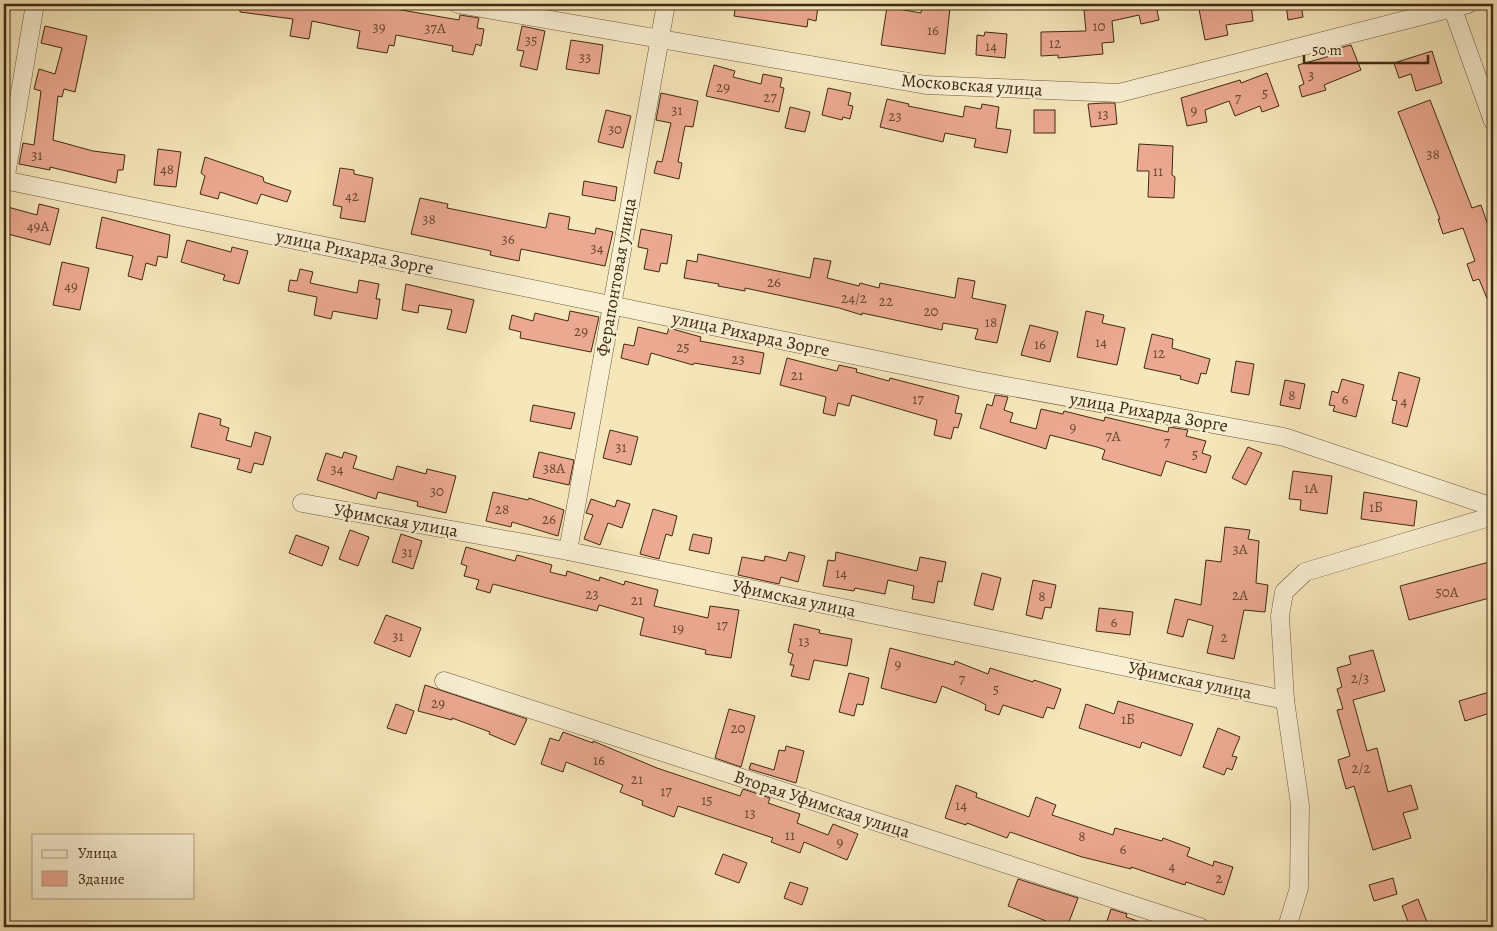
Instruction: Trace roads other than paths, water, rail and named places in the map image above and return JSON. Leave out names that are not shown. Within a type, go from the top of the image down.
[{"type":"street","points":[[4,180],[35,4]]},
{"type":"street","name":"Московская улица","points":[[458,4],[926,85],[1119,93],[1457,6]]},
{"type":"street","name":"Ферапонтовая улица","points":[[568,551],[610,304],[661,39],[666,4]]},
{"type":"street","points":[[1457,6],[1493,121]]},
{"type":"street","name":"улица Рихарда Зорге","points":[[4,180],[974,380],[1284,437],[1493,507]]},
{"type":"street","name":"Уфимская улица","points":[[302,503],[568,551],[1285,700]]},
{"type":"street","points":[[1287,927],[1299,888],[1300,805],[1285,700],[1280,616],[1284,592],[1304,572],[1493,516]]},
{"type":"street","name":"Вторая Уфимская улица","points":[[444,682],[1200,927]]}]
